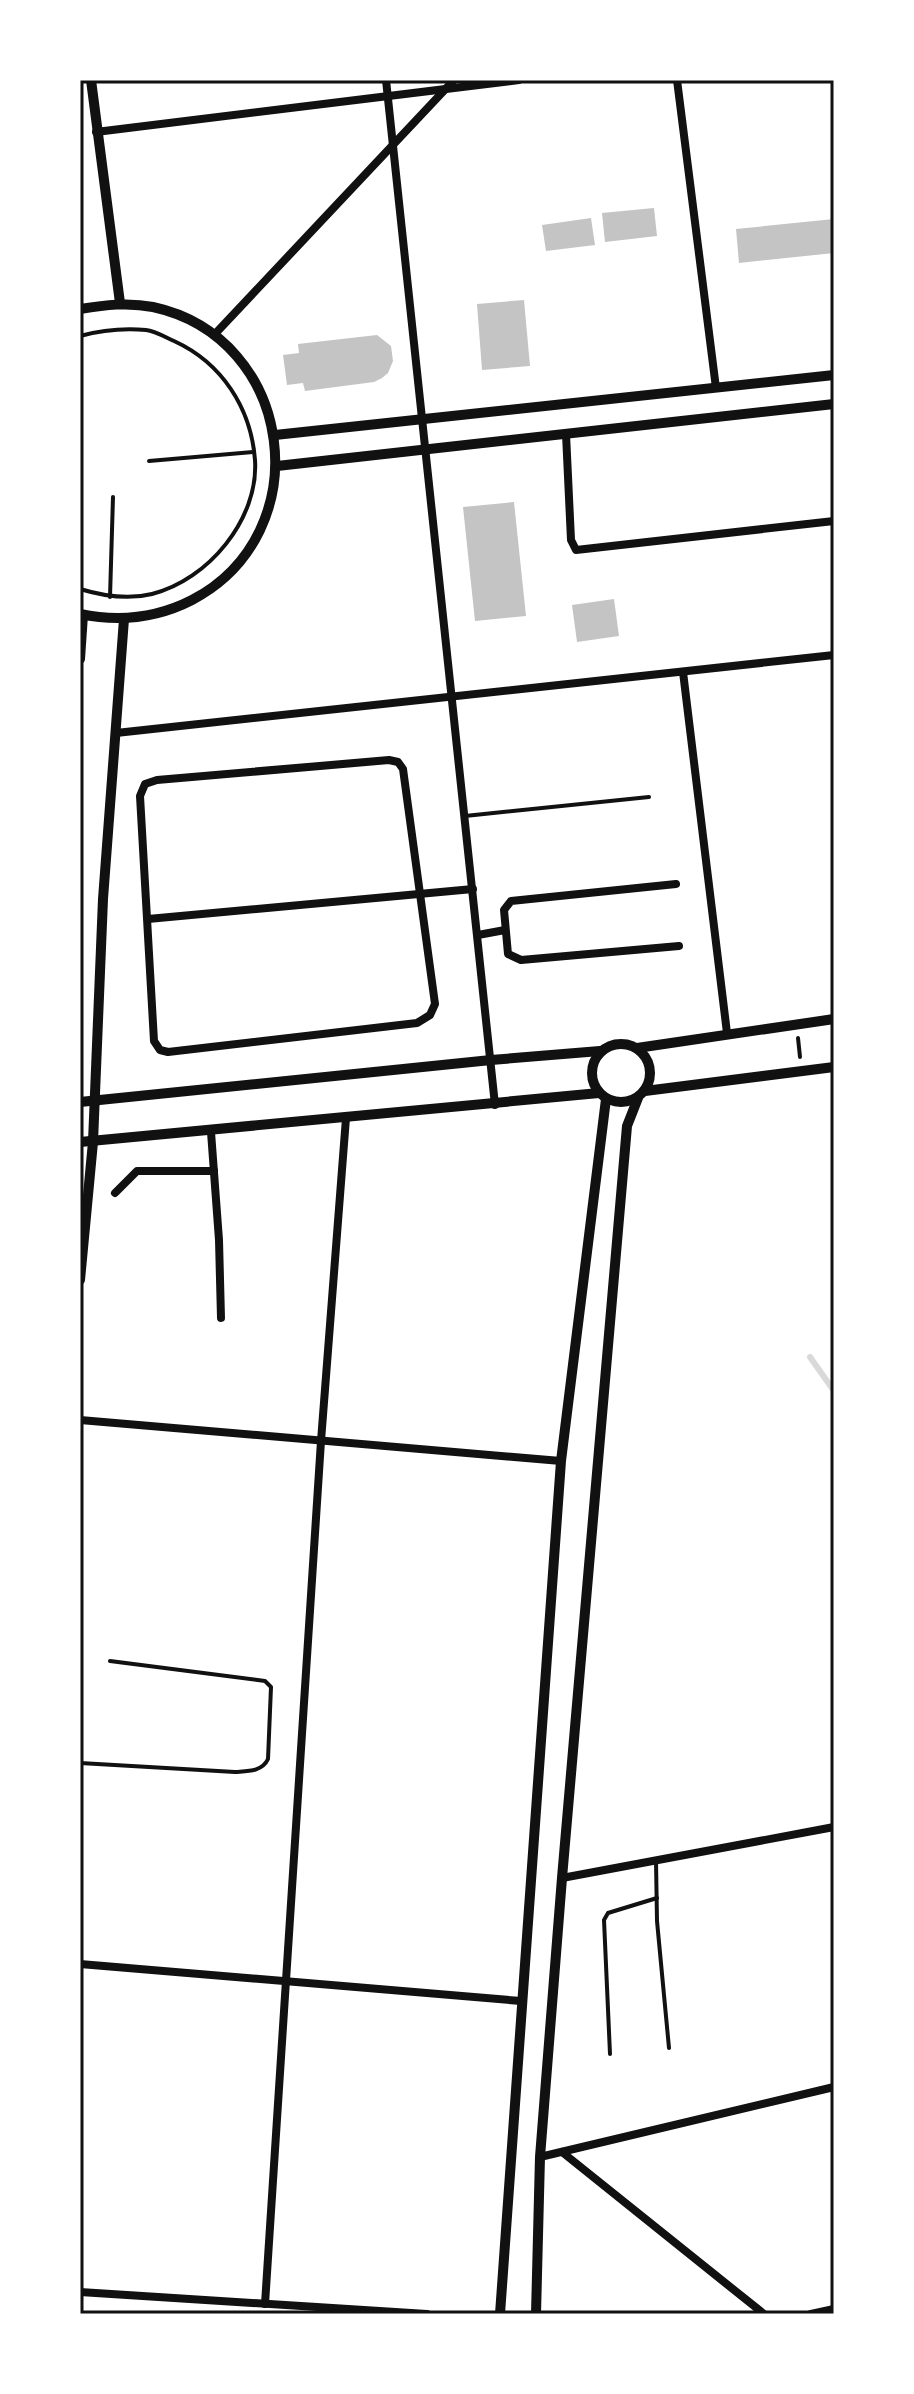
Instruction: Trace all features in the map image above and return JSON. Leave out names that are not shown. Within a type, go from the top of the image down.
[{"type":"street","points":[[91,80],[120,303]]},
{"type":"street","points":[[386,80],[495,1105]]},
{"type":"street","points":[[214,335],[454,80]]},
{"type":"street","points":[[96,132],[519,80]]},
{"type":"street","points":[[677,80],[716,388]]},
{"type":"street","points":[[80,309],[120,303],[153,307],[185,318],[214,335],[243,363],[263,397],[275,435],[277,466],[269,513],[247,555],[214,588],[171,610],[124,619],[81,614],[80,659]]},
{"type":"street","points":[[275,435],[834,375]]},
{"type":"street","points":[[277,466],[834,404]]},
{"type":"street","points":[[566,434],[571,540],[576,550],[834,521]]},
{"type":"street","points":[[80,1280],[93,1142],[103,899],[124,619]]},
{"type":"street","points":[[116,733],[834,655]]},
{"type":"street","points":[[683,672],[727,1033]]},
{"type":"street","points":[[389,760],[398,762],[403,769],[419,895],[435,1004],[434,1010],[424,1020],[168,1052],[160,1050],[154,1041],[142,789],[149,781],[389,760]]},
{"type":"street","points":[[676,884],[511,901],[504,910],[508,954],[521,960],[679,946]]},
{"type":"street","points":[[148,919],[473,889]]},
{"type":"street","points":[[478,935],[505,930]]},
{"type":"street","points":[[80,1102],[600,1051],[619,1043],[637,1048],[834,1019]]},
{"type":"street","points":[[536,2314],[540,2157],[627,1126],[651,1076],[648,1060],[637,1048]]},
{"type":"street","points":[[500,2314],[561,1461],[602,1096],[592,1079],[592,1064],[600,1051]]},
{"type":"street","points":[[80,1142],[602,1096],[622,1103],[641,1094],[834,1067]]},
{"type":"street","points":[[265,2304],[321,1441],[346,1118]]},
{"type":"street","points":[[211,1132],[221,1318]]},
{"type":"street","points":[[115,1193],[137,1171],[214,1171]]},
{"type":"street","points":[[80,1420],[561,1461]]},
{"type":"street","points":[[562,1878],[834,1827]]},
{"type":"street","points":[[80,1964],[521,2001]]},
{"type":"street","points":[[540,2157],[834,2087]]},
{"type":"street","points":[[562,2152],[764,2314]]},
{"type":"street","points":[[80,2292],[427,2314]]},
{"type":"street","points":[[811,2314],[834,2309]]},
{"type":"lane","points":[[465,816],[649,797]]},
{"type":"lane","points":[[80,1763],[235,1772],[256,1770],[268,1759],[271,1687],[265,1681],[110,1661]]},
{"type":"lane","points":[[656,1859],[669,2048]]},
{"type":"lane","points":[[610,2054],[604,1920],[608,1913],[657,1898]]},
{"type":"path","points":[[80,336],[106,329],[149,330],[195,351],[227,381],[248,420],[255,463],[248,505],[226,547],[194,576],[152,594],[110,597],[80,589]]},
{"type":"path","points":[[149,461],[253,452]]},
{"type":"path","points":[[110,597],[113,497]]},
{"type":"path","points":[[797,1024],[801,1071]]},
{"type":"building","points":[[654,208],[657,236],[605,242],[602,213]]},
{"type":"building","points":[[591,218],[595,245],[546,251],[542,225]]},
{"type":"building","points":[[834,219],[834,253],[739,263],[736,229]]},
{"type":"building","points":[[524,300],[530,366],[482,370],[477,304]]},
{"type":"building","points":[[377,335],[391,346],[393,361],[382,378],[374,382],[305,391],[303,383],[287,385],[283,355],[299,353],[298,344]]},
{"type":"building","points":[[514,502],[526,616],[475,621],[463,507]]},
{"type":"building","points":[[614,599],[619,636],[577,642],[572,605]]},
{"type":"waterway","points":[[810,1357],[834,1391]]}]
